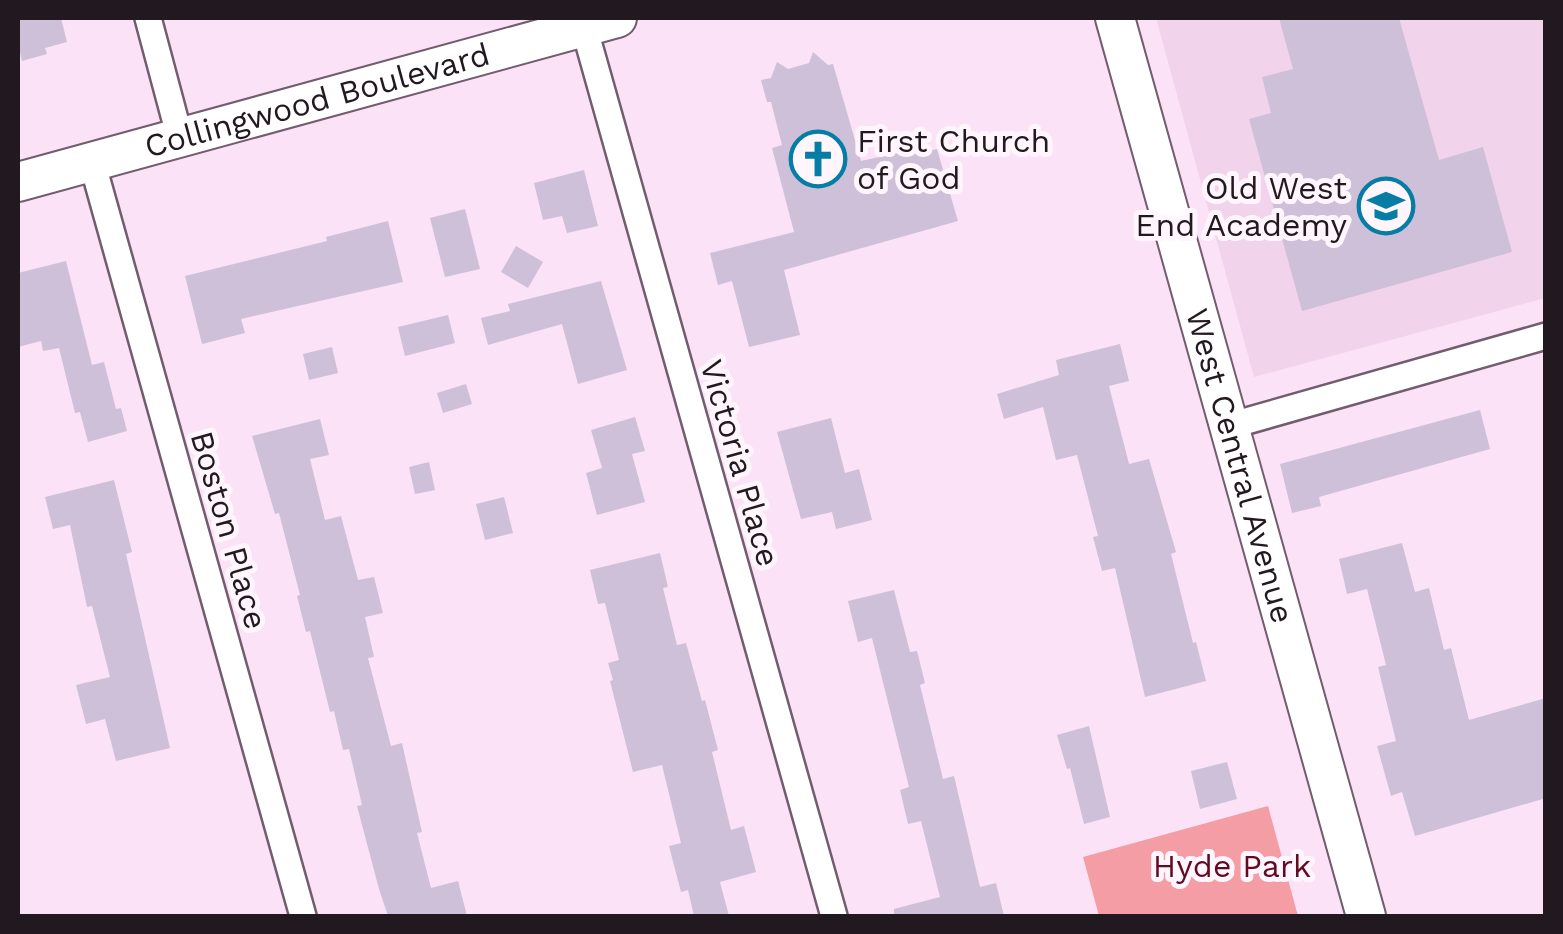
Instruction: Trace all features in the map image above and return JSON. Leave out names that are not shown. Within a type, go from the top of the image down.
[{"type":"main road","name":"West Central Avenue","points":[[1116,18],[1366,916]]},
{"type":"main road","name":"Collingwood Boulevard","points":[[18,182],[601,22]]},
{"type":"street","points":[[148,18],[180,138]]},
{"type":"street","name":"Victoria Place","points":[[601,22],[834,916]]},
{"type":"street","name":"Boston Place","points":[[92,162],[302,916]]},
{"type":"street","points":[[1229,426],[1546,336]]},
{"type":"shaded area","points":[[1156,18],[1545,18],[1545,298],[1254,377]]},
{"type":"green space","name":"Hyde Park","points":[[1268,806],[1298,916],[1099,916],[1083,857]]},
{"type":"building","points":[[18,18],[61,18],[67,42],[45,48],[47,54],[22,61]]},
{"type":"building","name":"Old West End Academy","points":[[1279,18],[1399,18],[1439,160],[1483,147],[1512,252],[1302,311],[1249,119],[1271,113],[1262,77],[1293,69]]},
{"type":"building","name":"First Church of God","points":[[813,52],[828,65],[833,64],[861,161],[916,149],[920,153],[937,149],[958,221],[784,270],[800,335],[749,347],[732,281],[718,285],[710,253],[794,232],[772,148],[782,145],[761,80],[771,78],[777,62],[788,69],[809,63]]},
{"type":"building","points":[[584,170],[598,226],[567,233],[562,216],[543,220],[534,183]]},
{"type":"building","points":[[465,209],[480,269],[445,277],[430,218]]},
{"type":"building","points":[[388,221],[403,282],[241,319],[245,333],[202,344],[185,276],[327,241],[326,237]]},
{"type":"building","points":[[516,246],[543,262],[528,288],[501,272]]},
{"type":"building","points":[[66,261],[92,365],[104,362],[116,409],[121,408],[127,431],[88,442],[80,412],[75,413],[59,348],[43,351],[41,341],[18,347],[18,273]]},
{"type":"building","points":[[601,281],[627,370],[578,384],[562,324],[488,345],[481,318],[510,311],[508,304]]},
{"type":"building","points":[[448,315],[455,343],[405,356],[398,327]]},
{"type":"building","points":[[1120,344],[1129,381],[1109,386],[1129,464],[1149,459],[1176,552],[1171,554],[1193,643],[1196,642],[1206,681],[1145,697],[1115,568],[1102,571],[1093,537],[1098,536],[1077,455],[1056,460],[1043,407],[1004,419],[997,394],[1059,375],[1056,360]]},
{"type":"building","points":[[332,347],[338,373],[309,380],[303,354]]},
{"type":"building","points":[[466,384],[472,404],[443,413],[437,393]]},
{"type":"building","points":[[1480,410],[1490,449],[1319,497],[1321,506],[1292,513],[1280,464]]},
{"type":"building","points":[[635,417],[645,451],[632,454],[645,502],[597,515],[586,473],[602,468],[591,430]]},
{"type":"building","points":[[831,418],[845,473],[859,469],[872,520],[836,529],[832,512],[801,519],[777,432]]},
{"type":"building","points":[[320,419],[329,455],[310,459],[325,520],[341,516],[358,580],[374,577],[383,613],[365,617],[374,657],[368,658],[391,746],[402,743],[431,888],[458,881],[467,916],[388,916],[379,889],[357,806],[362,805],[349,749],[343,750],[334,711],[330,712],[310,631],[306,632],[279,513],[275,514],[252,436]]},
{"type":"building","points":[[429,462],[435,490],[415,494],[409,467]]},
{"type":"building","points":[[114,480],[132,552],[126,554],[170,748],[116,761],[105,719],[86,724],[76,685],[110,677],[92,606],[87,607],[70,525],[53,529],[45,497]]},
{"type":"building","points":[[504,497],[513,533],[485,540],[476,504]]},
{"type":"building","points":[[1402,543],[1415,592],[1429,588],[1444,650],[1451,648],[1469,720],[1546,698],[1546,798],[1415,836],[1402,792],[1391,796],[1377,746],[1396,741],[1378,667],[1386,665],[1367,589],[1347,594],[1339,559]]},
{"type":"building","points":[[660,553],[668,587],[663,588],[677,645],[686,643],[718,750],[712,752],[731,830],[744,826],[756,872],[720,882],[729,916],[694,916],[688,890],[681,892],[669,846],[681,843],[662,765],[633,772],[610,681],[613,680],[608,663],[619,660],[605,603],[598,604],[590,570]]},
{"type":"building","points":[[894,590],[910,652],[917,651],[925,683],[920,685],[943,779],[954,776],[980,887],[996,883],[1004,916],[894,916],[894,909],[940,897],[921,821],[908,824],[900,790],[909,787],[872,638],[858,642],[848,601]]},
{"type":"building","points":[[1089,726],[1110,817],[1084,824],[1057,735]]},
{"type":"building","points":[[1227,762],[1237,799],[1200,809],[1191,771]]},
{"type":"place","name":"First Church of God","points":[[818,159]]},
{"type":"place","name":"Old West End Academy","points":[[1386,206]]}]
